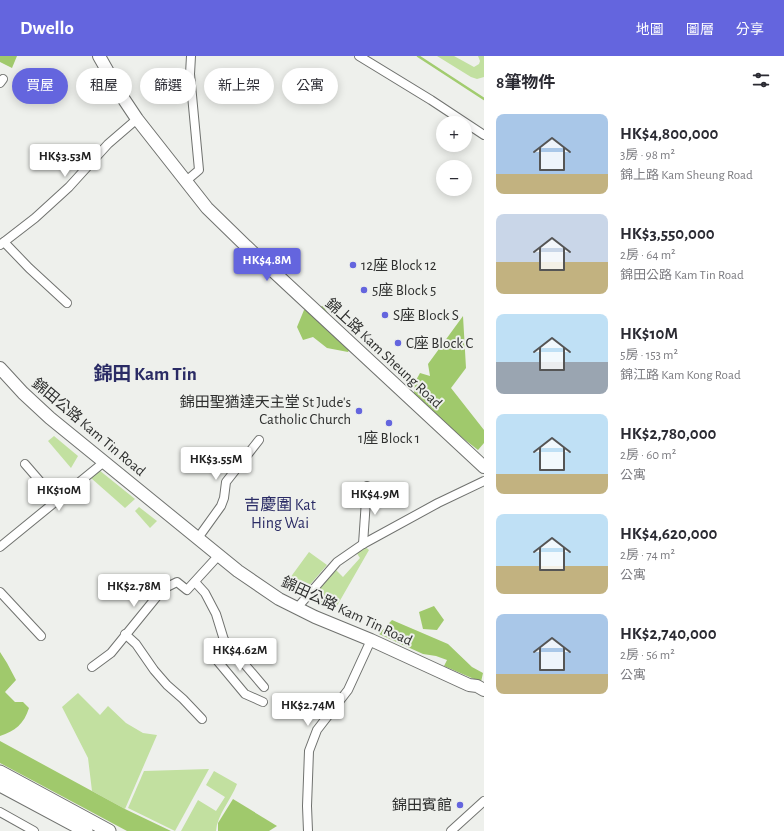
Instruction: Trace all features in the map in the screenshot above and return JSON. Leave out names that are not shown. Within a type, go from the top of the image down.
[{"type":"main road","name":"錦上路 Kam Sheung Road","points":[[99,56],[121,95],[137,119],[207,208],[484,467]]},
{"type":"main road","name":"錦田公路 Kam Tin Road","points":[[0,368],[36,406],[259,586],[315,617],[371,640],[469,685],[477,686],[484,690]]},
{"type":"main road","name":"錦田公路 Kam Tin Road","points":[[469,685],[474,692],[484,698]]},
{"type":"main road","points":[[0,772],[109,831]]},
{"type":"main road","points":[[0,785],[86,831]]},
{"type":"street","points":[[186,181],[199,170],[190,74],[190,56]]},
{"type":"street","points":[[359,56],[431,100],[484,135]]},
{"type":"street","points":[[67,303],[2,243],[35,218],[70,188],[108,144],[137,119]]},
{"type":"street","points":[[198,538],[221,506],[224,498],[226,482],[259,440]]},
{"type":"street","points":[[0,547],[104,462]]},
{"type":"street","points":[[25,464],[57,501]]},
{"type":"street","points":[[297,608],[337,562],[363,544],[438,503],[484,481]]},
{"type":"street","points":[[363,544],[367,486]]},
{"type":"street","points":[[92,667],[111,653],[163,589],[177,582],[187,590],[219,555]]},
{"type":"street","points":[[195,582],[204,593],[216,614],[224,640],[264,687]]},
{"type":"street","points":[[0,592],[41,636]]},
{"type":"street","points":[[125,634],[136,644],[154,670],[167,685],[183,698],[202,719]]},
{"type":"street","points":[[224,640],[221,649],[215,658],[245,694],[263,702]]},
{"type":"street","points":[[308,831],[307,806],[309,751],[317,730],[348,690],[371,640]]},
{"type":"street","points":[[452,831],[484,801]]},
{"type":"street","points":[[0,812],[34,831]]},
{"type":"green space","points":[[0,56],[17,56],[12,68],[0,62]]},
{"type":"green space","points":[[437,56],[454,56],[474,67],[479,64],[480,61],[478,56],[484,56],[484,77],[477,79],[471,77]]},
{"type":"green space","points":[[323,306],[351,347],[348,352],[327,348],[313,337],[303,340],[297,327],[304,310]]},
{"type":"green space","points":[[463,316],[466,368],[451,388],[484,430],[484,443],[478,450],[437,418],[414,394],[415,382],[420,373],[430,376],[428,364]]},
{"type":"green space","points":[[54,436],[78,456],[71,468],[48,441]]},
{"type":"green space","points":[[99,470],[135,499],[125,508],[91,478]]},
{"type":"green space","points":[[139,507],[157,521],[150,528],[135,511]]},
{"type":"green space","points":[[363,545],[369,550],[334,611],[312,597],[336,570],[343,577],[360,558],[356,552]]},
{"type":"green space","points":[[309,552],[327,565],[301,595],[289,583],[290,578]]},
{"type":"green space","points":[[434,606],[444,620],[437,630],[423,629],[419,612]]},
{"type":"green space","points":[[392,620],[448,644],[472,667],[483,673],[481,682],[444,666],[447,660],[436,656],[423,654],[379,634]]},
{"type":"green space","points":[[0,652],[16,680],[5,692],[15,702],[23,702],[29,708],[22,723],[10,732],[0,736]]},
{"type":"green space","points":[[78,693],[100,715],[108,706],[126,723],[143,733],[157,735],[125,809],[92,791],[88,758],[62,707]]},
{"type":"green space","points":[[0,741],[125,809],[171,831],[127,831],[0,763]]},
{"type":"green space","points":[[209,769],[175,831],[128,808],[144,771]]},
{"type":"green space","points":[[214,771],[237,784],[219,819],[216,831],[181,831],[198,800],[216,811],[225,797],[206,785]]},
{"type":"green space","points":[[233,799],[277,826],[269,831],[218,831],[218,823]]},
{"type":"waterway","points":[[418,56],[484,99]]},
{"type":"place","name":"12座 Block 12","points":[[353,265]]},
{"type":"place","name":"5座 Block 5","points":[[364,290]]},
{"type":"place","name":"S座 Block S","points":[[385,315]]},
{"type":"place","name":"C座 Block C","points":[[398,343]]},
{"type":"place","name":"錦田聖猶達天主堂 St Jude's Catholic Church","points":[[359,411]]},
{"type":"place","name":"1座 Block 1","points":[[389,423]]},
{"type":"place","name":"錦田賓館","points":[[460,805]]},
{"type":"district","name":"錦田 Kam Tin","points":[[145,373]]},
{"type":"district","name":"吉慶圍 Kat Hing Wai","points":[[280,513]]}]
